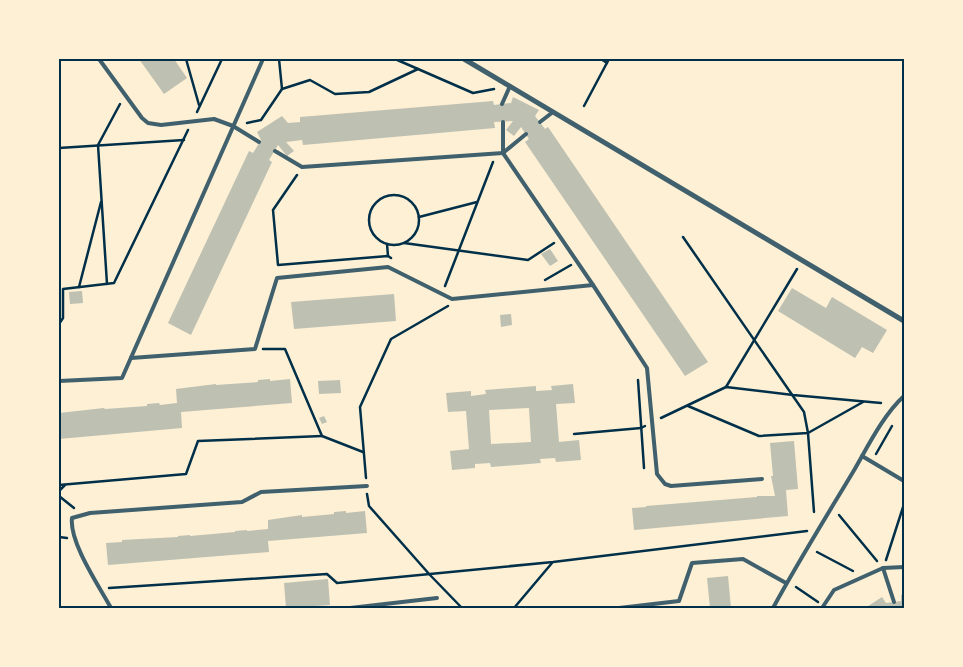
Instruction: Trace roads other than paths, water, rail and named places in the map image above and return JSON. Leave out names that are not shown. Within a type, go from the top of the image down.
[{"type":"street","points":[[464,59],[904,322]]},
{"type":"lane","points":[[99,59],[142,118],[148,123],[162,125],[214,119],[233,126],[260,142]]},
{"type":"lane","points":[[59,381],[122,378],[263,59]]},
{"type":"lane","points":[[502,104],[510,86]]},
{"type":"lane","points":[[540,122],[553,112]]},
{"type":"lane","points":[[503,122],[503,153],[647,368],[657,474],[665,484],[671,486],[762,479]]},
{"type":"lane","points":[[275,151],[302,167],[496,154],[503,153],[526,134]]},
{"type":"lane","points":[[131,358],[255,349],[277,278],[388,268],[452,298],[593,285]]},
{"type":"lane","points":[[773,608],[862,456],[895,404],[904,396]]},
{"type":"lane","points":[[862,456],[904,481]]},
{"type":"lane","points":[[111,608],[74,539],[71,526],[72,518],[80,514],[242,502],[262,492],[366,486]]},
{"type":"lane","points":[[619,608],[680,602],[692,563],[744,559],[786,583]]},
{"type":"lane","points":[[823,607],[834,590],[883,568],[904,567]]},
{"type":"lane","points":[[883,568],[894,602]]},
{"type":"lane","points":[[350,608],[437,598]]}]
